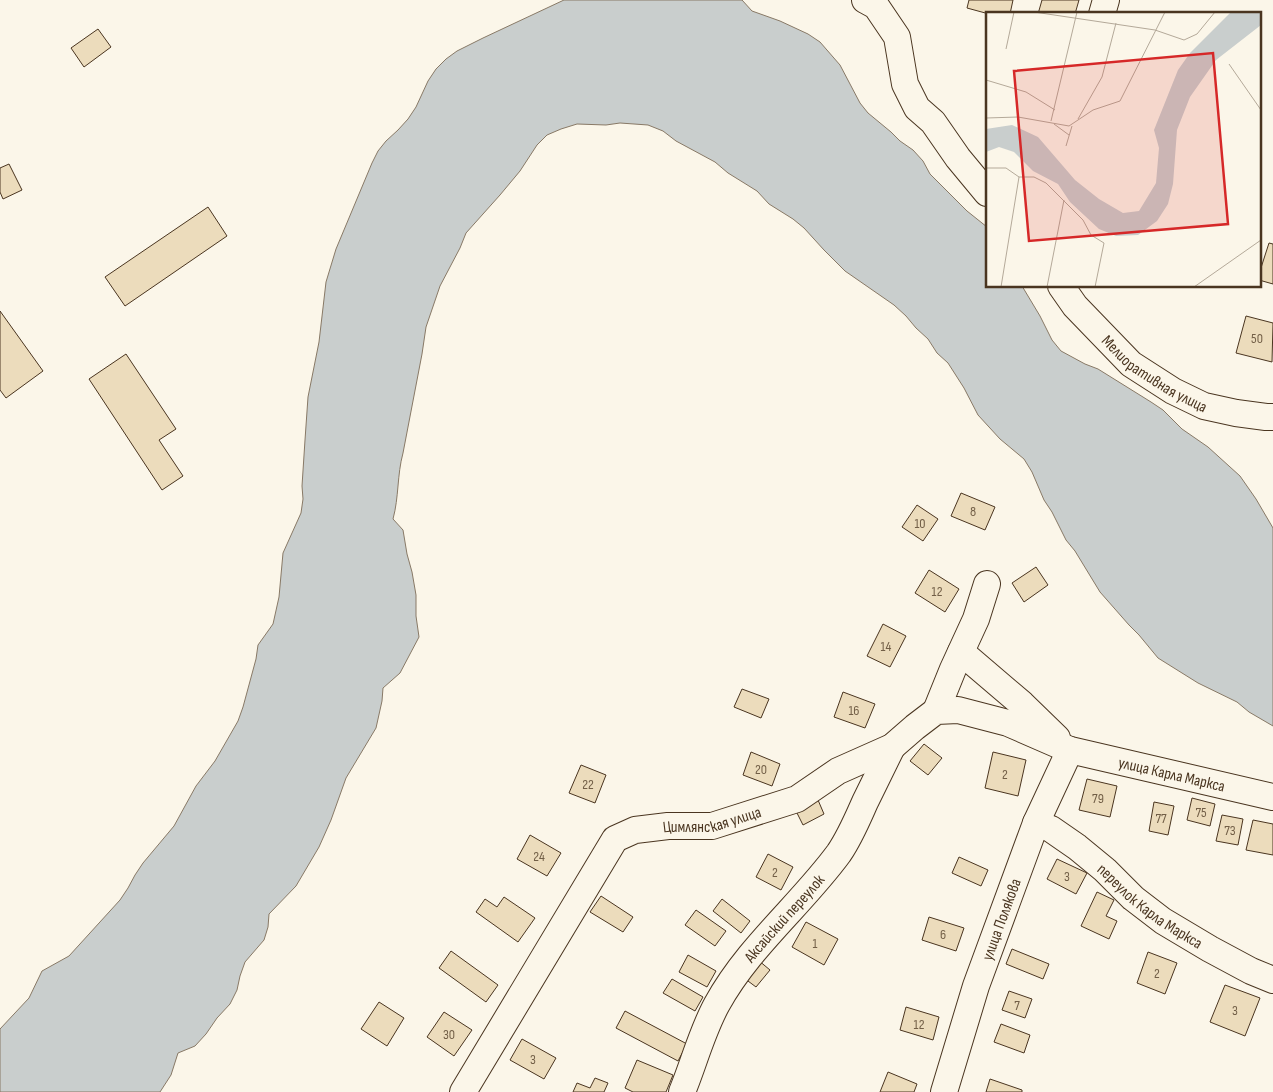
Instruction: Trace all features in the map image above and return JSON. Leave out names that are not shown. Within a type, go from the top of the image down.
[{"type":"street","points":[[865,0],[876,6],[897,37],[905,84],[917,108],[932,122],[986,192]]},
{"type":"street","name":"Мелиоративная улица","points":[[1062,288],[1075,306],[1131,364],[1173,391],[1204,406],[1236,413],[1273,417]]},
{"type":"street","points":[[987,584],[976,619],[960,652],[936,711],[958,710],[1008,723],[1070,750]]},
{"type":"street","points":[[960,652],[1022,704],[1070,750]]},
{"type":"street","name":"Цимлянская улица","points":[[463,1092],[615,839],[635,830],[668,826],[712,826],[796,799],[838,771],[892,747],[936,711]]},
{"type":"street","name":"Аксайский переулок","points":[[682,1092],[717,1003],[766,936],[822,875],[840,851],[854,829],[892,747]]},
{"type":"street","name":"улица Карла Маркса","points":[[1070,750],[1273,797]]},
{"type":"street","name":"улица Полякова","points":[[944,1092],[976,986],[1036,823],[1070,750]]},
{"type":"street","name":"переулок Карла Маркса","points":[[1036,823],[1051,829],[1077,847],[1106,870],[1133,898],[1163,921],[1251,971],[1273,980]]},
{"type":"shaded area","points":[[564,0],[742,0],[752,11],[780,21],[808,34],[820,42],[840,65],[860,103],[868,113],[913,150],[923,161],[930,174],[967,211],[986,226],[986,288],[1023,288],[1052,340],[1061,351],[1098,369],[1163,410],[1182,429],[1208,447],[1240,476],[1256,499],[1273,528],[1273,726],[1249,712],[1237,702],[1198,683],[1158,658],[1100,592],[1075,551],[1066,540],[1024,459],[1000,439],[978,415],[948,363],[937,353],[928,339],[894,305],[845,271],[804,228],[769,204],[757,191],[728,173],[715,162],[676,141],[663,131],[648,125],[620,123],[606,125],[577,124],[547,135],[537,145],[520,171],[466,233],[440,286],[426,327],[401,461],[393,519],[403,530],[416,595],[419,637],[400,673],[383,688],[376,728],[346,778],[319,847],[296,886],[269,914],[264,940],[245,962],[237,990],[230,1004],[195,1046],[178,1053],[171,1075],[160,1092],[0,1092],[0,1029],[29,998],[42,971],[69,956],[120,900],[143,863],[174,826],[196,786],[215,761],[238,721],[256,659],[258,645],[273,624],[279,597],[283,553],[301,513],[308,397],[319,342],[326,282],[336,249],[378,151],[408,119],[436,69],[457,51]]},
{"type":"building","points":[[969,0],[1013,0],[1010,12],[986,13],[967,8]]},
{"type":"building","points":[[1042,0],[1079,0],[1076,12],[1039,12]]},
{"type":"building","points":[[98,29],[111,47],[84,67],[71,48]]},
{"type":"building","points":[[9,164],[22,190],[3,199],[0,192],[0,168]]},
{"type":"building","points":[[208,207],[227,236],[125,306],[105,277]]},
{"type":"building","points":[[1269,243],[1273,244],[1273,284],[1260,280],[1260,271]]},
{"type":"building","points":[[0,311],[43,371],[6,398],[0,390]]},
{"type":"building","points":[[1246,316],[1273,323],[1272,362],[1236,353]]},
{"type":"building","points":[[126,354],[176,429],[159,440],[183,476],[162,490],[89,379]]},
{"type":"building","points":[[961,493],[995,507],[985,530],[951,516]]},
{"type":"building","points":[[917,505],[938,519],[923,541],[902,527]]},
{"type":"building","points":[[1036,567],[1048,585],[1024,602],[1012,583]]},
{"type":"building","points":[[929,570],[959,589],[945,612],[915,593]]},
{"type":"building","points":[[883,624],[906,636],[890,667],[867,656]]},
{"type":"building","points":[[742,689],[769,699],[761,718],[734,707]]},
{"type":"building","points":[[843,692],[875,704],[865,728],[834,717]]},
{"type":"building","points":[[924,744],[942,758],[928,775],[910,761]]},
{"type":"building","points":[[751,752],[780,764],[772,786],[743,775]]},
{"type":"building","points":[[993,752],[1026,760],[1018,796],[985,788]]},
{"type":"building","points":[[581,765],[606,775],[595,803],[569,793]]},
{"type":"building","points":[[1087,779],[1117,786],[1110,817],[1079,810]]},
{"type":"building","points":[[1192,798],[1215,804],[1210,826],[1187,820]]},
{"type":"building","points":[[818,800],[824,814],[803,825],[796,811]]},
{"type":"building","points":[[1154,802],[1174,806],[1168,835],[1149,831]]},
{"type":"building","points":[[1222,815],[1243,819],[1238,845],[1216,841]]},
{"type":"building","points":[[1253,820],[1273,824],[1273,855],[1246,850]]},
{"type":"building","points":[[530,835],[561,853],[547,876],[517,859]]},
{"type":"building","points":[[768,854],[793,867],[781,890],[756,877]]},
{"type":"building","points":[[959,857],[988,870],[981,886],[952,873]]},
{"type":"building","points":[[1057,859],[1087,873],[1076,894],[1047,879]]},
{"type":"building","points":[[1097,892],[1114,900],[1106,916],[1117,921],[1109,939],[1081,926]]},
{"type":"building","points":[[601,896],[633,917],[623,932],[590,912]]},
{"type":"building","points":[[504,897],[535,918],[518,942],[476,912],[485,899],[497,907]]},
{"type":"building","points":[[722,899],[750,921],[741,933],[713,911]]},
{"type":"building","points":[[696,910],[726,931],[715,946],[685,925]]},
{"type":"building","points":[[929,917],[964,928],[956,951],[922,940]]},
{"type":"building","points":[[806,922],[838,939],[824,965],[792,947]]},
{"type":"building","points":[[1012,949],[1049,964],[1043,979],[1006,964]]},
{"type":"building","points":[[451,951],[498,985],[486,1002],[439,968]]},
{"type":"building","points":[[1148,952],[1177,963],[1165,994],[1137,983]]},
{"type":"building","points":[[688,955],[716,971],[707,987],[679,972]]},
{"type":"building","points":[[758,960],[770,970],[756,987],[744,978]]},
{"type":"building","points":[[672,979],[703,997],[695,1011],[663,993]]},
{"type":"building","points":[[1225,985],[1260,998],[1245,1036],[1210,1022]]},
{"type":"building","points":[[1009,991],[1032,999],[1025,1018],[1002,1010]]},
{"type":"building","points":[[379,1002],[404,1018],[387,1046],[361,1029]]},
{"type":"building","points":[[906,1007],[939,1017],[933,1040],[900,1030]]},
{"type":"building","points":[[625,1011],[687,1044],[678,1061],[616,1028]]},
{"type":"building","points":[[444,1012],[472,1030],[454,1056],[427,1037]]},
{"type":"building","points":[[1001,1024],[1030,1035],[1024,1053],[994,1042]]},
{"type":"building","points":[[522,1039],[556,1058],[544,1079],[510,1060]]},
{"type":"building","points":[[637,1060],[673,1075],[666,1092],[633,1092],[625,1088]]},
{"type":"building","points":[[888,1072],[917,1084],[914,1092],[880,1092]]},
{"type":"building","points":[[595,1078],[608,1083],[604,1092],[573,1092],[577,1083],[590,1088]]},
{"type":"building","points":[[990,1079],[1022,1090],[1022,1092],[986,1092]]}]
